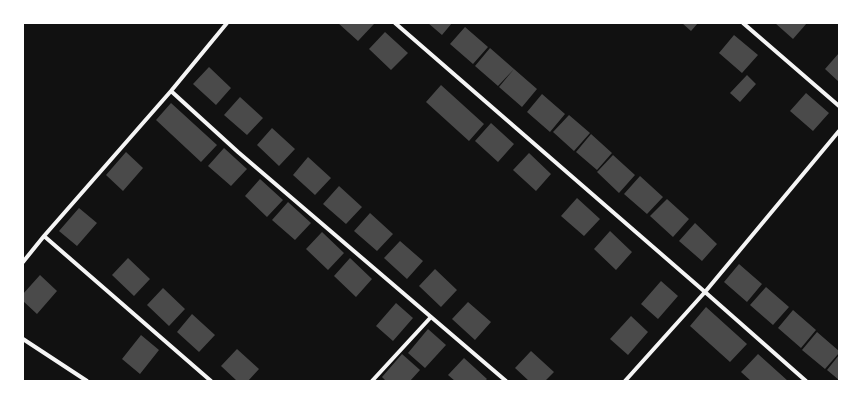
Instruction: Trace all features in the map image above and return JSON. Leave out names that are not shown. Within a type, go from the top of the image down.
[{"type":"street","points":[[23,262],[171,91],[227,23]]},
{"type":"street","points":[[394,23],[706,292],[806,381]]},
{"type":"street","points":[[743,23],[839,106]]},
{"type":"street","points":[[171,91],[238,152],[506,381]]},
{"type":"street","points":[[625,381],[706,292],[839,131]]},
{"type":"street","points":[[44,236],[211,381]]},
{"type":"street","points":[[372,381],[431,317]]},
{"type":"street","points":[[23,339],[87,381]]},
{"type":"building","points":[[338,23],[373,23],[374,24],[358,41]]},
{"type":"building","points":[[428,23],[452,23],[442,35]]},
{"type":"building","points":[[682,23],[698,23],[691,31]]},
{"type":"building","points":[[775,23],[807,23],[793,39]]},
{"type":"building","points":[[465,27],[488,47],[473,64],[450,44]]},
{"type":"building","points":[[385,32],[408,53],[391,70],[369,49]]},
{"type":"building","points":[[734,35],[758,55],[742,73],[719,53]]},
{"type":"building","points":[[490,48],[514,69],[498,86],[475,66]]},
{"type":"building","points":[[839,53],[839,82],[825,69]]},
{"type":"building","points":[[209,67],[231,88],[216,105],[193,84]]},
{"type":"building","points":[[514,69],[537,89],[522,107],[499,87]]},
{"type":"building","points":[[747,75],[756,84],[740,102],[730,93]]},
{"type":"building","points":[[441,85],[484,124],[469,141],[426,102]]},
{"type":"building","points":[[806,93],[829,113],[813,131],[790,111]]},
{"type":"building","points":[[542,94],[565,114],[550,132],[527,112]]},
{"type":"building","points":[[240,97],[263,118],[247,135],[224,115]]},
{"type":"building","points":[[171,103],[217,145],[201,162],[156,120]]},
{"type":"building","points":[[569,115],[590,133],[574,151],[553,132]]},
{"type":"building","points":[[491,123],[514,144],[498,162],[475,141]]},
{"type":"building","points":[[272,128],[295,149],[279,166],[257,145]]},
{"type":"building","points":[[591,134],[612,153],[597,170],[576,152]]},
{"type":"building","points":[[224,148],[247,169],[231,186],[208,166]]},
{"type":"building","points":[[126,152],[143,168],[123,191],[106,175]]},
{"type":"building","points":[[529,153],[551,174],[536,191],[513,170]]},
{"type":"building","points":[[613,155],[635,175],[619,193],[597,172]]},
{"type":"building","points":[[308,157],[331,178],[315,195],[293,175]]},
{"type":"building","points":[[640,176],[663,197],[647,214],[624,194]]},
{"type":"building","points":[[260,179],[283,200],[267,217],[245,196]]},
{"type":"building","points":[[339,186],[362,207],[346,224],[323,204]]},
{"type":"building","points":[[577,198],[600,219],[584,236],[561,216]]},
{"type":"building","points":[[667,199],[689,219],[673,237],[650,216]]},
{"type":"building","points":[[288,202],[311,223],[295,240],[272,220]]},
{"type":"building","points":[[79,208],[97,223],[77,246],[59,231]]},
{"type":"building","points":[[370,213],[393,234],[377,251],[354,231]]},
{"type":"building","points":[[695,223],[717,244],[702,261],[679,241]]},
{"type":"building","points":[[610,231],[632,252],[616,270],[594,249]]},
{"type":"building","points":[[322,232],[344,253],[328,270],[306,249]]},
{"type":"building","points":[[400,241],[423,261],[407,279],[384,258]]},
{"type":"building","points":[[128,258],[150,279],[134,296],[112,275]]},
{"type":"building","points":[[350,258],[372,279],[356,297],[334,276]]},
{"type":"building","points":[[739,264],[762,284],[747,302],[724,282]]},
{"type":"building","points":[[435,269],[457,290],[441,307],[419,286]]},
{"type":"building","points":[[40,275],[57,291],[37,314],[23,301],[23,294]]},
{"type":"building","points":[[661,281],[678,296],[658,319],[641,304]]},
{"type":"building","points":[[766,287],[789,307],[773,325],[750,305]]},
{"type":"building","points":[[163,288],[185,309],[169,326],[147,305]]},
{"type":"building","points":[[468,302],[491,322],[475,340],[452,319]]},
{"type":"building","points":[[396,303],[413,318],[393,341],[376,326]]},
{"type":"building","points":[[706,307],[747,344],[730,362],[690,326]]},
{"type":"building","points":[[793,310],[816,330],[801,348],[778,328]]},
{"type":"building","points":[[192,314],[215,335],[199,352],[177,332]]},
{"type":"building","points":[[631,316],[648,332],[628,355],[610,339]]},
{"type":"building","points":[[428,329],[446,345],[425,368],[408,353]]},
{"type":"building","points":[[817,332],[839,351],[839,353],[825,369],[802,350]]},
{"type":"building","points":[[141,335],[159,350],[140,374],[122,359]]},
{"type":"building","points":[[237,349],[259,369],[248,381],[237,381],[221,366]]},
{"type":"building","points":[[531,351],[554,372],[545,381],[529,381],[515,368]]},
{"type":"building","points":[[402,354],[420,370],[410,381],[386,381],[382,377]]},
{"type":"building","points":[[758,354],[788,381],[751,381],[741,372]]},
{"type":"building","points":[[839,355],[839,380],[827,370]]},
{"type":"building","points":[[464,358],[487,379],[485,381],[455,381],[448,375]]}]
